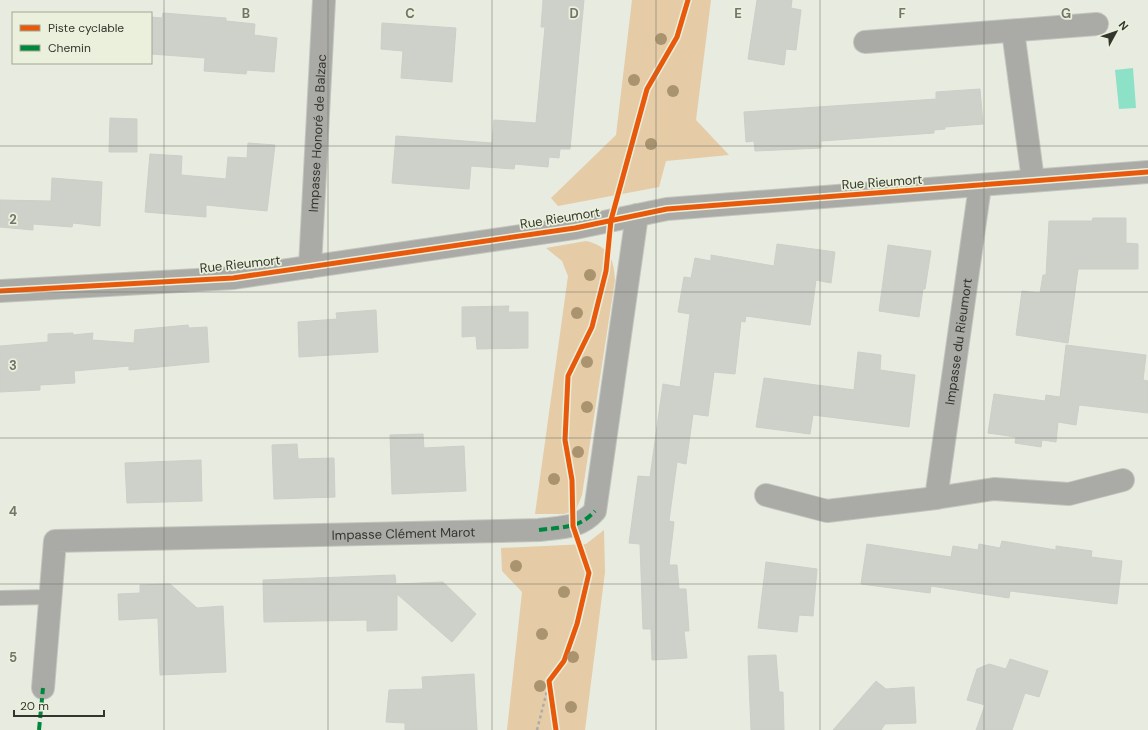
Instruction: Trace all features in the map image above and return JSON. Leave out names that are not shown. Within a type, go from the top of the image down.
[{"type":"street","name":"Impasse Honoré de Balzac","points":[[310,267],[324,0]]},
{"type":"street","points":[[864,42],[1097,24]]},
{"type":"street","points":[[1013,31],[1033,180]]},
{"type":"street","name":"Rue Rieumort","points":[[0,291],[233,278],[575,228],[667,209],[1148,172]]},
{"type":"street","name":"Impasse du Rieumort","points":[[936,498],[980,186]]},
{"type":"street","name":"Impasse Clément Marot","points":[[43,688],[49,597],[55,541],[539,530],[573,526],[587,520],[595,511],[638,215]]},
{"type":"street","points":[[766,495],[827,510],[936,498],[994,489],[1069,494],[1123,480]]},
{"type":"lane","points":[[0,598],[49,597]]},
{"type":"path","points":[[537,730],[550,681]]},
{"type":"shaded area","points":[[632,0],[711,0],[696,120],[729,155],[666,161],[659,187],[558,206],[551,198],[616,135]]},
{"type":"shaded area","points":[[1133,68],[1136,108],[1119,109],[1115,70]]},
{"type":"shaded area","points":[[586,241],[600,246],[608,254],[613,265],[615,280],[582,495],[576,510],[564,514],[535,514],[568,276],[562,261],[546,248]]},
{"type":"shaded area","points":[[604,530],[605,572],[585,730],[507,730],[522,592],[502,571],[501,548],[586,544]]},
{"type":"building","points":[[543,0],[584,0],[570,149],[560,149],[559,158],[549,157],[548,167],[515,164],[514,169],[471,166],[469,189],[392,183],[396,136],[492,143],[494,120],[536,123],[545,27],[541,27]]},
{"type":"building","points":[[757,0],[792,0],[791,8],[801,10],[796,50],[786,49],[784,65],[748,59]]},
{"type":"building","points":[[163,13],[226,18],[226,21],[255,24],[254,35],[277,38],[274,72],[247,70],[246,74],[204,71],[205,58],[152,54],[152,17],[162,18]]},
{"type":"building","points":[[382,23],[456,28],[452,82],[401,78],[403,51],[381,49]]},
{"type":"building","points":[[980,89],[983,124],[945,127],[945,129],[934,130],[934,133],[821,141],[821,148],[755,151],[754,141],[746,142],[744,112],[936,99],[936,92]]},
{"type":"building","points":[[110,118],[137,119],[137,152],[109,152]]},
{"type":"building","points":[[248,143],[275,145],[267,211],[206,205],[206,217],[145,212],[150,154],[182,156],[181,175],[226,179],[228,157],[247,158]]},
{"type":"building","points":[[52,178],[102,182],[100,226],[73,223],[72,227],[33,224],[33,230],[0,227],[0,200],[51,201]]},
{"type":"building","points":[[1093,218],[1126,218],[1126,243],[1138,244],[1138,269],[1078,269],[1068,343],[1016,335],[1022,291],[1040,293],[1043,275],[1046,275],[1049,221],[1092,221]]},
{"type":"building","points":[[777,244],[835,252],[831,283],[816,280],[810,325],[746,316],[745,322],[741,321],[735,374],[714,372],[708,416],[693,414],[686,464],[677,462],[669,521],[674,522],[669,565],[677,565],[679,589],[686,589],[689,631],[684,631],[687,658],[652,660],[651,629],[643,629],[640,544],[629,543],[638,476],[650,477],[663,384],[680,387],[690,314],[678,312],[684,277],[691,278],[695,258],[711,261],[711,255],[774,266]]},
{"type":"building","points":[[888,245],[931,251],[919,317],[879,311]]},
{"type":"building","points":[[509,306],[508,312],[528,312],[528,348],[477,349],[476,336],[462,337],[462,307]]},
{"type":"building","points":[[376,310],[378,352],[299,357],[298,322],[337,319],[336,313]]},
{"type":"building","points":[[188,325],[189,328],[207,327],[209,362],[129,370],[129,366],[74,371],[75,383],[40,385],[40,390],[0,392],[0,346],[48,342],[48,334],[73,333],[73,335],[93,333],[92,340],[134,343],[135,330]]},
{"type":"building","points":[[1066,345],[1146,355],[1143,380],[1148,381],[1148,413],[1079,405],[1076,425],[1058,422],[1056,442],[1042,440],[1041,447],[1015,443],[1016,437],[988,433],[994,394],[1045,401],[1046,395],[1060,397]]},
{"type":"building","points":[[858,352],[881,355],[880,370],[915,375],[909,427],[813,415],[810,434],[756,427],[764,378],[854,390]]},
{"type":"building","points":[[423,434],[424,448],[464,446],[466,491],[392,494],[390,435]]},
{"type":"building","points":[[297,444],[298,459],[334,458],[335,497],[274,499],[272,445]]},
{"type":"building","points":[[201,460],[202,501],[127,503],[125,463]]},
{"type":"building","points":[[1002,541],[1056,550],[1056,546],[1092,551],[1091,557],[1122,561],[1117,604],[1010,591],[1009,598],[931,586],[930,593],[861,584],[867,544],[951,557],[953,546],[978,550],[979,544],[1000,548]]},
{"type":"building","points":[[766,562],[817,569],[813,616],[799,615],[797,632],[758,628]]},
{"type":"building","points":[[395,575],[396,584],[443,582],[476,614],[452,642],[397,594],[397,630],[367,631],[367,620],[264,622],[263,580]]},
{"type":"building","points":[[170,584],[197,608],[223,606],[226,672],[160,675],[158,618],[119,620],[118,594],[140,593],[140,585]]},
{"type":"building","points":[[776,655],[779,692],[783,692],[784,730],[751,730],[748,656]]},
{"type":"building","points":[[1010,659],[1048,671],[1039,697],[1025,693],[1012,730],[976,730],[985,705],[967,700],[977,669],[989,664],[1006,669]]},
{"type":"building","points":[[474,674],[477,730],[405,730],[405,723],[386,722],[389,690],[423,689],[422,677]]},
{"type":"building","points":[[876,681],[886,689],[914,687],[916,723],[885,724],[881,730],[833,730]]},
{"type":"marked path","points":[[539,530],[576,524],[589,517],[595,511]]},
{"type":"marked path","points":[[39,730],[43,688]]},
{"type":"cycle path","points":[[556,730],[549,681],[564,661],[577,624],[589,573],[573,526],[572,480],[565,440],[568,376],[592,327],[606,271],[611,220],[647,89],[677,37],[688,0]]},
{"type":"cycle path","points":[[0,291],[233,278],[575,228],[667,209],[1148,172]]}]
